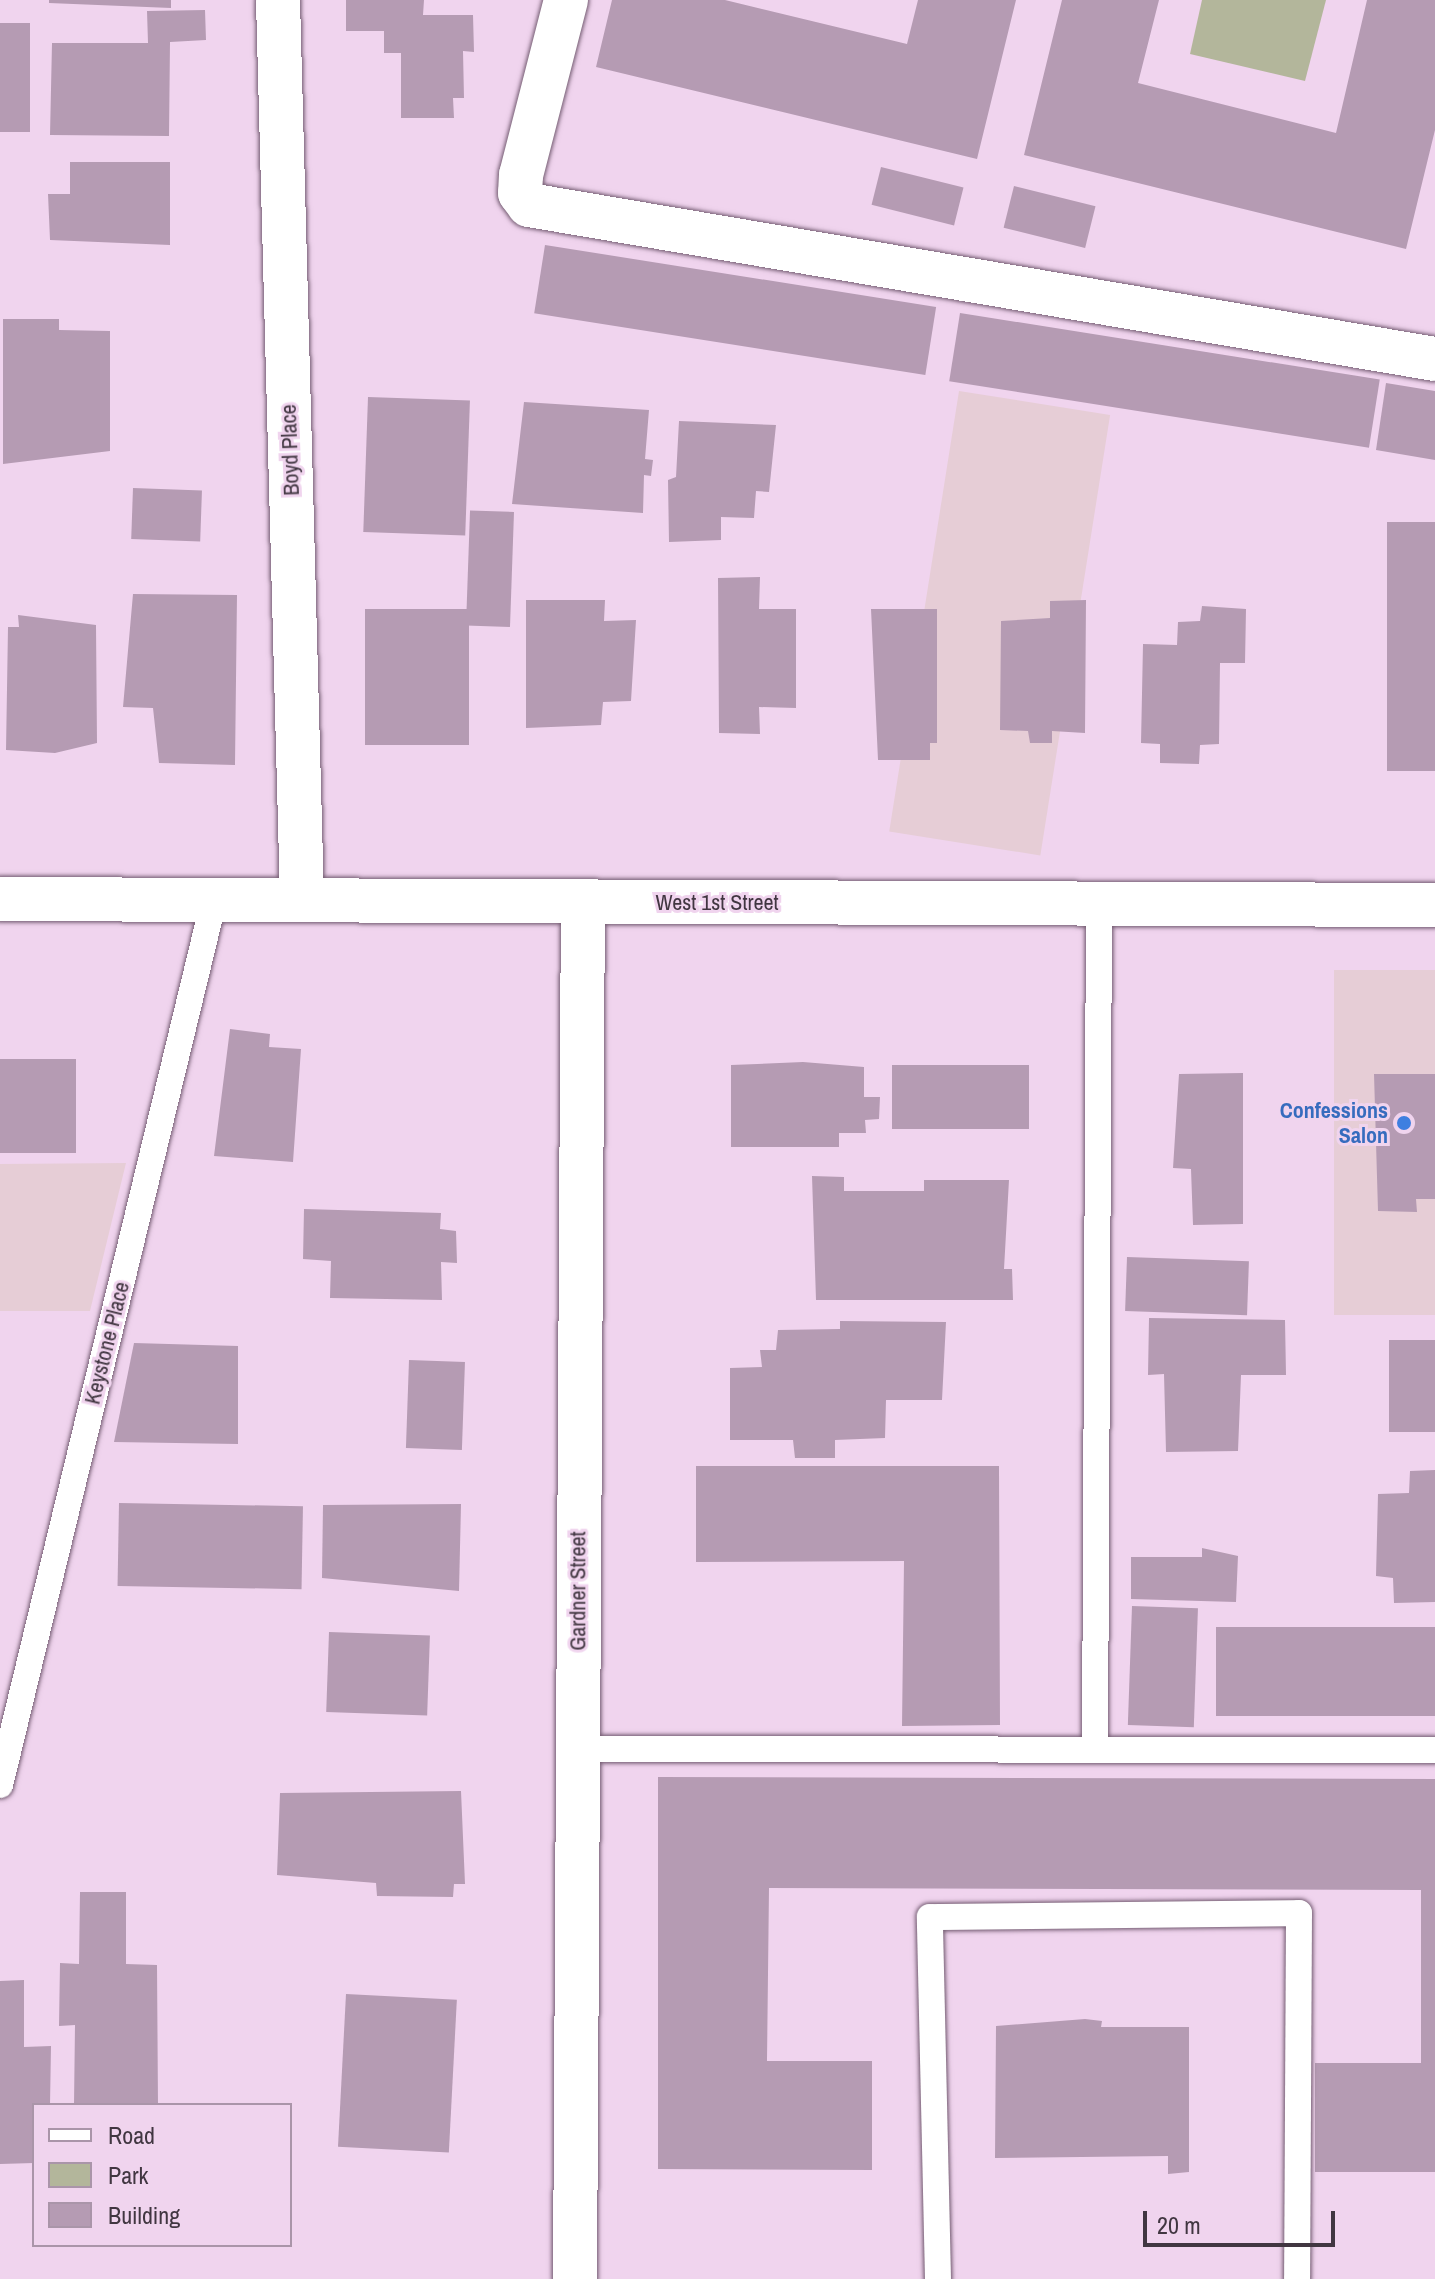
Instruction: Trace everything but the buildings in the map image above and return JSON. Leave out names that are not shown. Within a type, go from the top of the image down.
[{"type":"street","name":"Boyd Place","points":[[278,0],[302,900]]},
{"type":"street","points":[[566,0],[521,175],[520,193],[529,205],[1435,359]]},
{"type":"street","name":"West 1st Street","points":[[0,899],[1435,905]]},
{"type":"street","name":"Gardner Street","points":[[575,2279],[583,902]]},
{"type":"lane","name":"Keystone Place","points":[[0,1785],[214,900]]},
{"type":"lane","points":[[1095,1750],[1099,905]]},
{"type":"lane","points":[[577,1749],[1435,1750]]},
{"type":"lane","points":[[938,2279],[930,1917],[1299,1913],[1297,2279]]},
{"type":"shaded area","points":[[959,391],[1110,415],[1040,855],[889,832]]},
{"type":"shaded area","points":[[1334,970],[1435,970],[1435,1315],[1334,1315]]},
{"type":"shaded area","points":[[126,1163],[90,1311],[0,1311],[0,1164]]},
{"type":"green space","points":[[1202,0],[1326,0],[1305,81],[1190,54]]},
{"type":"place","name":"Confessions Salon","points":[[1404,1123]]}]
